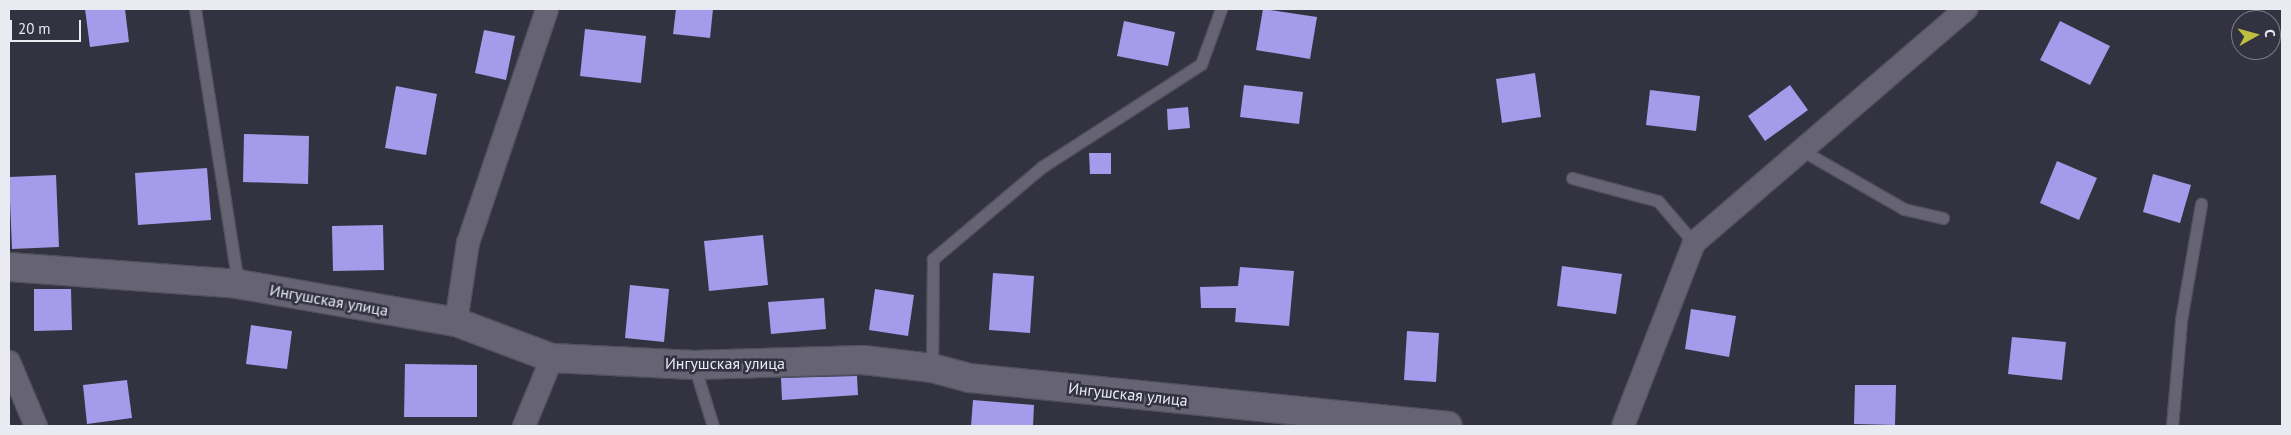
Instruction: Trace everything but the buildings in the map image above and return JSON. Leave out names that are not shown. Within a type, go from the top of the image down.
[{"type":"street","points":[[456,322],[468,243],[547,9]]},
{"type":"street","points":[[1623,426],[1694,243],[1966,9]]},
{"type":"street","name":"Ингушская улица","points":[[9,267],[238,284],[456,322],[552,358],[694,365],[863,360],[932,368],[970,378],[1448,426]]},
{"type":"street","points":[[524,426],[552,358]]},
{"type":"street","points":[[9,362],[36,426]]},
{"type":"lane","points":[[195,9],[238,284]]},
{"type":"lane","points":[[932,368],[933,259],[1042,167],[1201,64],[1221,9]]},
{"type":"lane","points":[[1803,151],[1904,209],[1943,218]]},
{"type":"lane","points":[[1572,178],[1658,200],[1694,243]]},
{"type":"lane","points":[[2172,426],[2181,320],[2200,204]]},
{"type":"lane","points":[[694,365],[713,426]]}]
